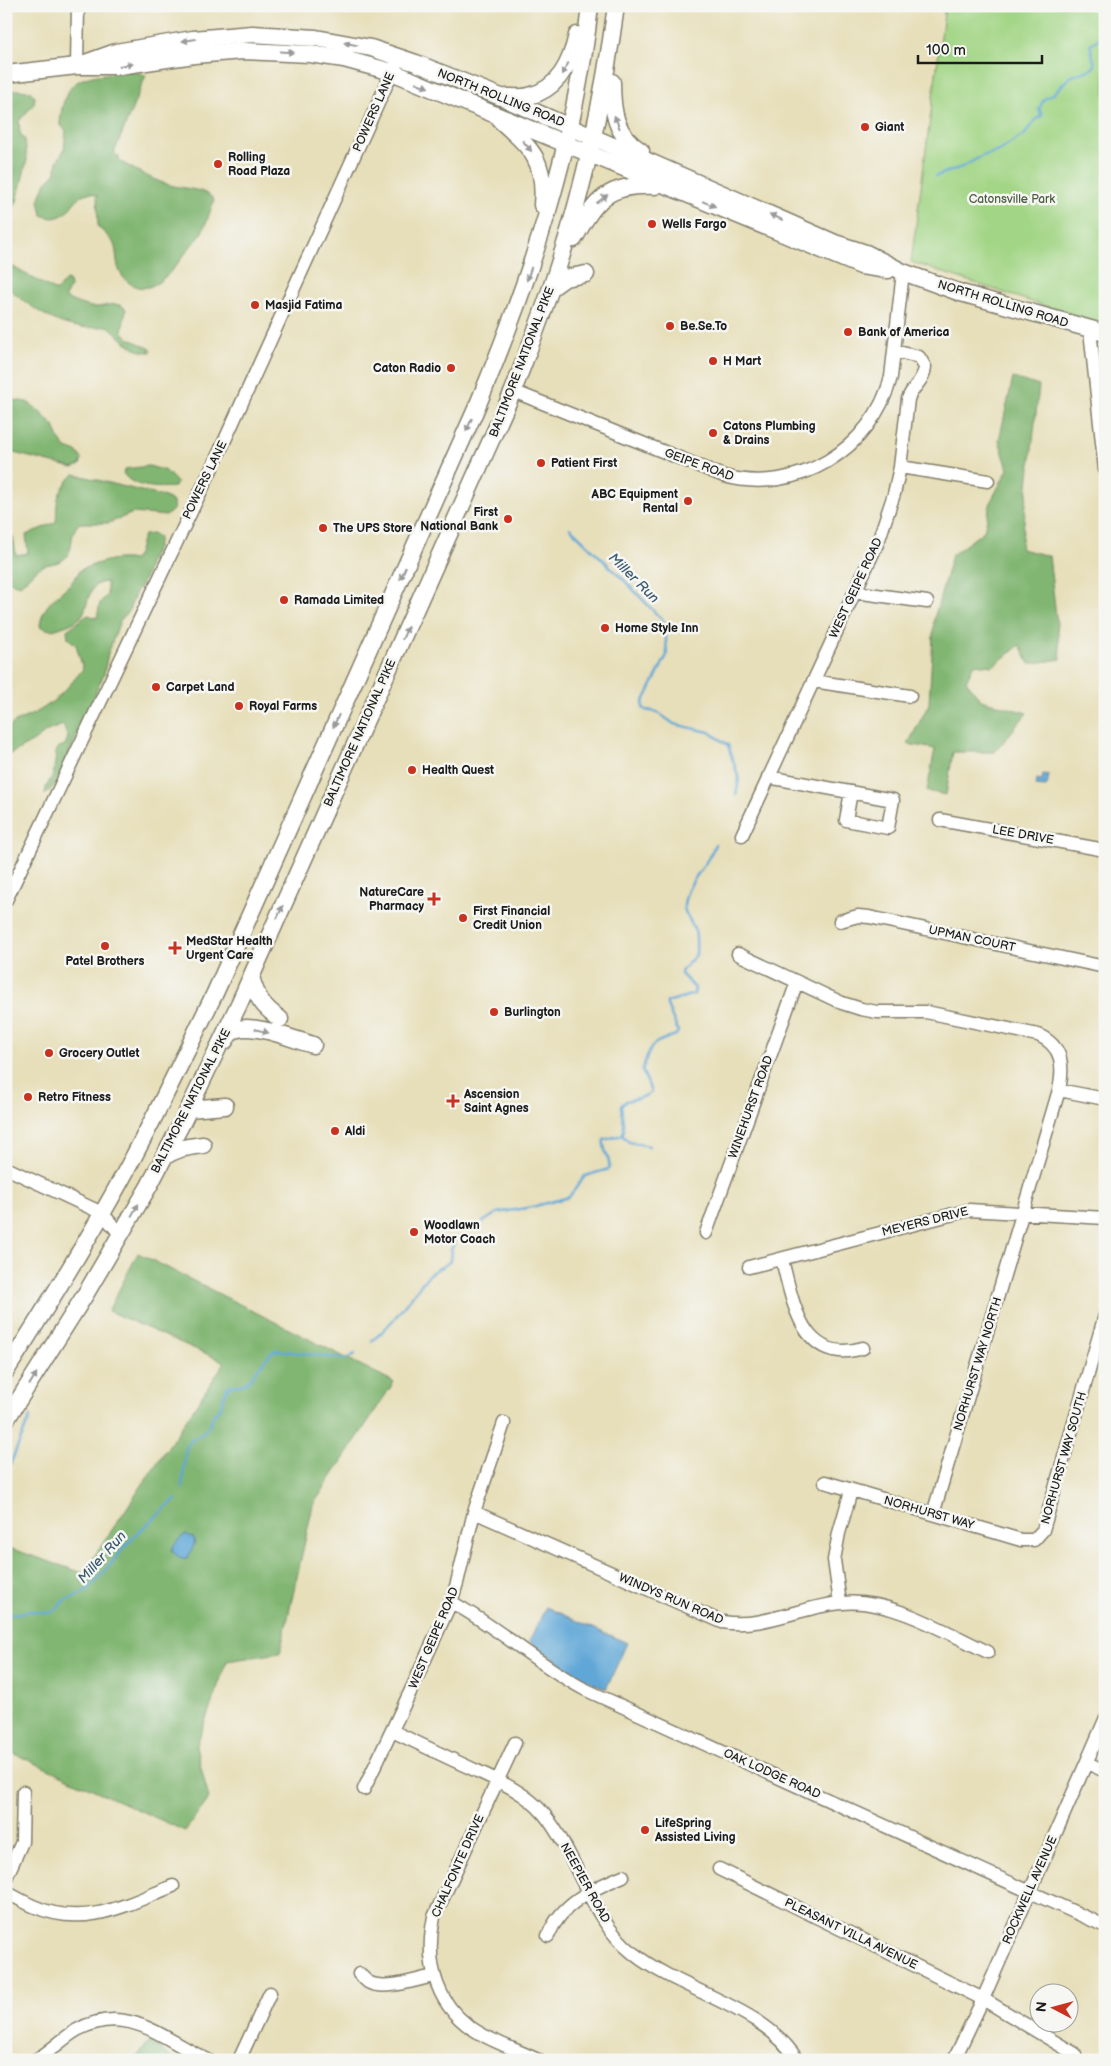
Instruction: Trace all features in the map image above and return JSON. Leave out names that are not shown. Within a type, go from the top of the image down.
[{"type":"main road","points":[[501,97],[529,96],[541,91],[561,77],[574,48],[584,6]]},
{"type":"main road","name":"BALTIMORE NATIONAL PIKE","points":[[6,1371],[102,1213],[151,1123],[223,976],[476,409],[513,319],[539,243],[570,126],[590,6]]},
{"type":"main road","name":"BALTIMORE NATIONAL PIKE","points":[[6,1420],[121,1235],[186,1115],[251,977],[513,391],[558,269],[591,145],[603,89],[616,6]]},
{"type":"main road","points":[[613,30],[612,100],[616,123],[630,143],[680,174]]},
{"type":"main road","name":"NORTH ROLLING ROAD","points":[[6,74],[77,66],[119,66],[243,51],[289,51],[395,65],[501,97],[570,126],[591,145],[664,186],[861,266],[903,272]]},
{"type":"main road","name":"NORTH ROLLING ROAD","points":[[395,65],[492,112],[566,142],[591,145],[680,174],[827,240],[866,253],[903,272],[961,293],[1097,331]]},
{"type":"main road","points":[[492,112],[528,146],[542,169],[544,186],[539,243]]},
{"type":"main road","points":[[558,269],[584,220],[592,208],[604,198],[618,189],[628,186],[664,186]]},
{"type":"main road","points":[[551,288],[565,278],[586,274]]},
{"type":"main road","points":[[251,977],[256,994],[262,1004],[280,1019]]},
{"type":"main road","points":[[213,1060],[230,1033],[243,1028],[250,1027],[313,1045]]},
{"type":"main road","points":[[163,1159],[182,1147],[203,1146],[190,1132],[186,1115],[226,1106]]},
{"type":"street","points":[[77,66],[78,6]]},
{"type":"street","name":"POWERS LANE","points":[[6,900],[219,452],[395,65]]},
{"type":"street","name":"GEIPE ROAD","points":[[513,391],[724,476],[736,480],[778,480],[816,468],[842,452],[860,435],[880,408],[887,391],[894,351],[903,272]]},
{"type":"street","points":[[1097,331],[1105,470]]},
{"type":"street","name":"WEST GEIPE ROAD","points":[[742,835],[878,542],[894,494],[900,467],[908,399],[910,392],[922,379],[925,367],[919,357],[894,351]]},
{"type":"street","points":[[900,467],[988,481]]},
{"type":"street","points":[[855,592],[927,602]]},
{"type":"street","points":[[813,681],[910,696]]},
{"type":"street","points":[[768,777],[851,792]]},
{"type":"street","name":"LEE DRIVE","points":[[940,820],[1105,850]]},
{"type":"street","name":"UPMAN COURT","points":[[840,921],[858,916],[869,917],[1105,966]]},
{"type":"street","points":[[738,954],[842,1003],[861,1009],[877,1012],[926,1012],[1038,1035],[1052,1044],[1061,1060],[1062,1070],[1059,1090],[1105,1099]]},
{"type":"street","name":"WINEHURST ROAD","points":[[706,1233],[796,982]]},
{"type":"street","name":"NORHURST WAY NORTH","points":[[933,1514],[1059,1090]]},
{"type":"street","points":[[6,1168],[102,1213],[121,1235]]},
{"type":"street","name":"MEYERS DRIVE","points":[[749,1267],[782,1260],[961,1212],[976,1210],[1105,1218]]},
{"type":"street","points":[[782,1260],[796,1313],[808,1335],[817,1342],[836,1350],[853,1351],[863,1348]]},
{"type":"street","name":"NORHURST WAY SOUTH","points":[[1034,1540],[1043,1530],[1105,1315]]},
{"type":"street","name":"WEST GEIPE ROAD","points":[[364,1789],[451,1602],[474,1512],[504,1423]]},
{"type":"street","name":"NORHURST WAY","points":[[825,1482],[1020,1540],[1034,1540]]},
{"type":"street","points":[[840,1603],[834,1560],[839,1532],[851,1491]]},
{"type":"street","name":"WINDYS RUN ROAD","points":[[474,1512],[722,1622],[734,1624],[758,1622],[840,1603],[864,1602],[888,1607],[988,1652]]},
{"type":"street","name":"OAK LODGE ROAD","points":[[451,1602],[486,1622],[561,1677],[584,1689],[1105,1926]]},
{"type":"street","name":"ROCKWELL AVENUE","points":[[954,2060],[1105,1720]]},
{"type":"street","name":"NEEPIER ROAD","points":[[392,1731],[498,1781],[528,1800],[543,1813],[562,1841],[588,1893],[612,1931],[632,1953],[671,1977],[762,2023],[778,2035],[790,2048],[797,2060]]},
{"type":"street","name":"CHALFONTE DRIVE","points":[[515,1742],[434,1917],[430,1944],[434,1976],[443,1997],[453,2011],[465,2023],[481,2034],[538,2060]]},
{"type":"street","points":[[1087,1762],[1105,1771]]},
{"type":"street","points":[[6,1878],[22,1842],[23,1792]]},
{"type":"street","name":"PLEASANT VILLA AVENUE","points":[[719,1869],[983,1998],[1075,2054]]},
{"type":"street","points":[[548,1936],[553,1924],[571,1903],[623,1876]]},
{"type":"street","points":[[6,1892],[49,1912],[80,1916],[110,1911],[173,1886]]},
{"type":"street","points":[[360,1974],[368,1982],[377,1985],[407,1982],[434,1976]]},
{"type":"street","points":[[239,2060],[270,1993]]},
{"type":"street","points":[[36,2060],[76,2031],[89,2025],[119,2020],[147,2026],[178,2046],[208,2060]]},
{"type":"green space","name":"Catonsville Park","points":[[945,6],[1105,6],[1105,326],[911,262]]},
{"type":"green space","points":[[132,71],[146,75],[114,153],[119,157],[119,161],[160,182],[196,190],[211,196],[214,200],[199,237],[170,273],[152,286],[142,288],[133,285],[120,273],[114,244],[98,227],[97,195],[84,194],[63,215],[54,218],[42,215],[39,200],[46,182],[56,172],[57,161],[64,150],[66,131],[60,124],[62,107],[67,94],[81,80],[91,76]]},
{"type":"green space","points":[[6,91],[30,91],[35,97],[34,104],[19,121],[20,133],[25,140],[27,160],[17,201],[6,219]]},
{"type":"green space","points":[[6,263],[54,290],[57,290],[66,280],[69,281],[70,287],[65,297],[75,302],[92,307],[115,304],[123,306],[126,309],[122,331],[128,338],[151,349],[151,352],[138,350],[127,344],[108,326],[78,327],[65,324],[41,313],[6,287]]},
{"type":"green space","points":[[1013,378],[1039,386],[1021,549],[1049,556],[1061,659],[1029,664],[1020,645],[993,666],[974,664],[966,681],[981,700],[1027,713],[995,752],[953,752],[946,795],[927,791],[935,749],[908,744],[929,704],[934,619],[952,555],[984,531],[991,501],[1008,469],[999,440]]},
{"type":"green space","points":[[6,399],[27,402],[36,408],[54,426],[59,439],[66,448],[77,452],[82,459],[80,465],[73,468],[6,451]]},
{"type":"green space","points":[[149,466],[166,471],[177,482],[175,487],[140,485],[127,478],[123,473],[125,469]]},
{"type":"green space","points":[[74,474],[165,497],[173,502],[174,509],[166,516],[133,513],[109,523],[80,523],[74,530],[70,551],[65,558],[59,562],[44,565],[20,585],[6,581],[6,536],[13,537],[16,555],[28,553],[26,535],[56,522],[57,501],[60,492]]},
{"type":"green space","points":[[152,534],[159,537],[157,548],[151,558],[144,580],[136,592],[129,610],[120,621],[108,653],[104,674],[55,785],[45,795],[46,787],[53,775],[57,748],[65,745],[68,738],[63,725],[47,731],[34,741],[6,756],[6,730],[16,721],[37,712],[51,703],[83,669],[76,645],[68,638],[67,630],[88,615],[97,618],[100,603],[107,595],[107,582],[96,585],[93,588],[83,614],[72,623],[51,630],[40,626],[42,616],[46,608],[70,584],[80,570],[113,560],[134,560],[144,535]]},
{"type":"green space","points":[[138,1253],[394,1382],[313,1505],[280,1653],[227,1661],[196,1747],[209,1799],[185,1831],[6,1750],[6,1547],[83,1573],[225,1362],[108,1311]]},
{"type":"green space","points":[[150,2041],[174,2060],[134,2060]]},
{"type":"water","points":[[1043,774],[1049,775],[1047,786],[1036,786],[1037,779],[1042,780]]},
{"type":"water","points":[[186,1534],[194,1538],[194,1543],[192,1551],[187,1558],[182,1558],[172,1551],[179,1539]]},
{"type":"water","points":[[546,1607],[627,1643],[606,1689],[576,1675],[529,1641]]},
{"type":"waterway","points":[[1052,95],[1070,77],[1095,66],[1090,44],[1105,35]]},
{"type":"waterway","points":[[936,176],[962,167],[982,156],[999,151],[1025,134],[1035,120],[1042,116],[1039,109],[1044,99],[1049,96]]},
{"type":"waterway","name":"Miller Run","points":[[570,528],[665,623],[667,655],[643,703],[643,708],[657,712],[674,724],[709,732],[728,745],[739,779],[736,795]]},
{"type":"waterway","name":"Miller Run","points":[[483,1222],[497,1213],[532,1207],[569,1197],[585,1176],[609,1169],[610,1165],[604,1148],[604,1140],[622,1135],[624,1130],[621,1106],[626,1101],[647,1096],[651,1091],[642,1070],[652,1046],[676,1035],[678,1031],[667,1002],[694,994],[695,988],[681,974],[682,970],[696,955],[695,931],[685,913],[684,906],[689,889],[715,844]]},
{"type":"waterway","points":[[622,1135],[629,1142],[649,1146]]},
{"type":"waterway","name":"Miller Run","points":[[372,1341],[395,1318],[428,1276],[450,1261],[451,1250],[455,1242]]},
{"type":"waterway","name":"Miller Run","points":[[182,1488],[186,1447],[204,1432],[210,1424],[214,1414],[220,1408],[228,1386],[241,1385],[248,1381],[272,1352],[277,1350],[344,1359],[355,1354]]},
{"type":"waterway","points":[[6,1474],[30,1417]]},
{"type":"waterway","name":"Miller Run","points":[[6,1615],[30,1611],[50,1613],[57,1609],[63,1601],[81,1594],[93,1585],[135,1535],[176,1499]]},
{"type":"place","name":"Giant","points":[[865,127]]},
{"type":"place","name":"Rolling Road Plaza","points":[[218,164]]},
{"type":"place","name":"Wells Fargo","points":[[652,224]]},
{"type":"place","name":"Masjid Fatima","points":[[255,305]]},
{"type":"place","name":"Be.Se.To","points":[[670,326]]},
{"type":"place","name":"Bank of America","points":[[848,332]]},
{"type":"place","name":"H Mart","points":[[713,361]]},
{"type":"place","name":"Caton Radio","points":[[451,368]]},
{"type":"place","name":"Catons Plumbing & Drains","points":[[713,433]]},
{"type":"place","name":"Patient First","points":[[541,463]]},
{"type":"place","name":"ABC Equipment Rental","points":[[688,501]]},
{"type":"place","name":"First National Bank","points":[[508,519]]},
{"type":"place","name":"The UPS Store","points":[[323,528]]},
{"type":"place","name":"Ramada Limited","points":[[284,600]]},
{"type":"place","name":"Home Style Inn","points":[[605,628]]},
{"type":"place","name":"Carpet Land","points":[[156,687]]},
{"type":"place","name":"Royal Farms","points":[[239,706]]},
{"type":"place","name":"Health Quest","points":[[412,770]]},
{"type":"place","name":"NatureCare Pharmacy","points":[[434,899]]},
{"type":"place","name":"First Financial Credit Union","points":[[463,918]]},
{"type":"place","name":"Patel Brothers","points":[[105,946]]},
{"type":"place","name":"MedStar Health Urgent Care","points":[[175,948]]},
{"type":"place","name":"Burlington","points":[[494,1012]]},
{"type":"place","name":"Grocery Outlet","points":[[49,1053]]},
{"type":"place","name":"Retro Fitness","points":[[28,1097]]},
{"type":"place","name":"Ascension Saint Agnes","points":[[453,1101]]},
{"type":"place","name":"Aldi","points":[[335,1131]]},
{"type":"place","name":"Woodlawn Motor Coach","points":[[414,1232]]},
{"type":"place","name":"LifeSpring Assisted Living","points":[[645,1830]]}]
